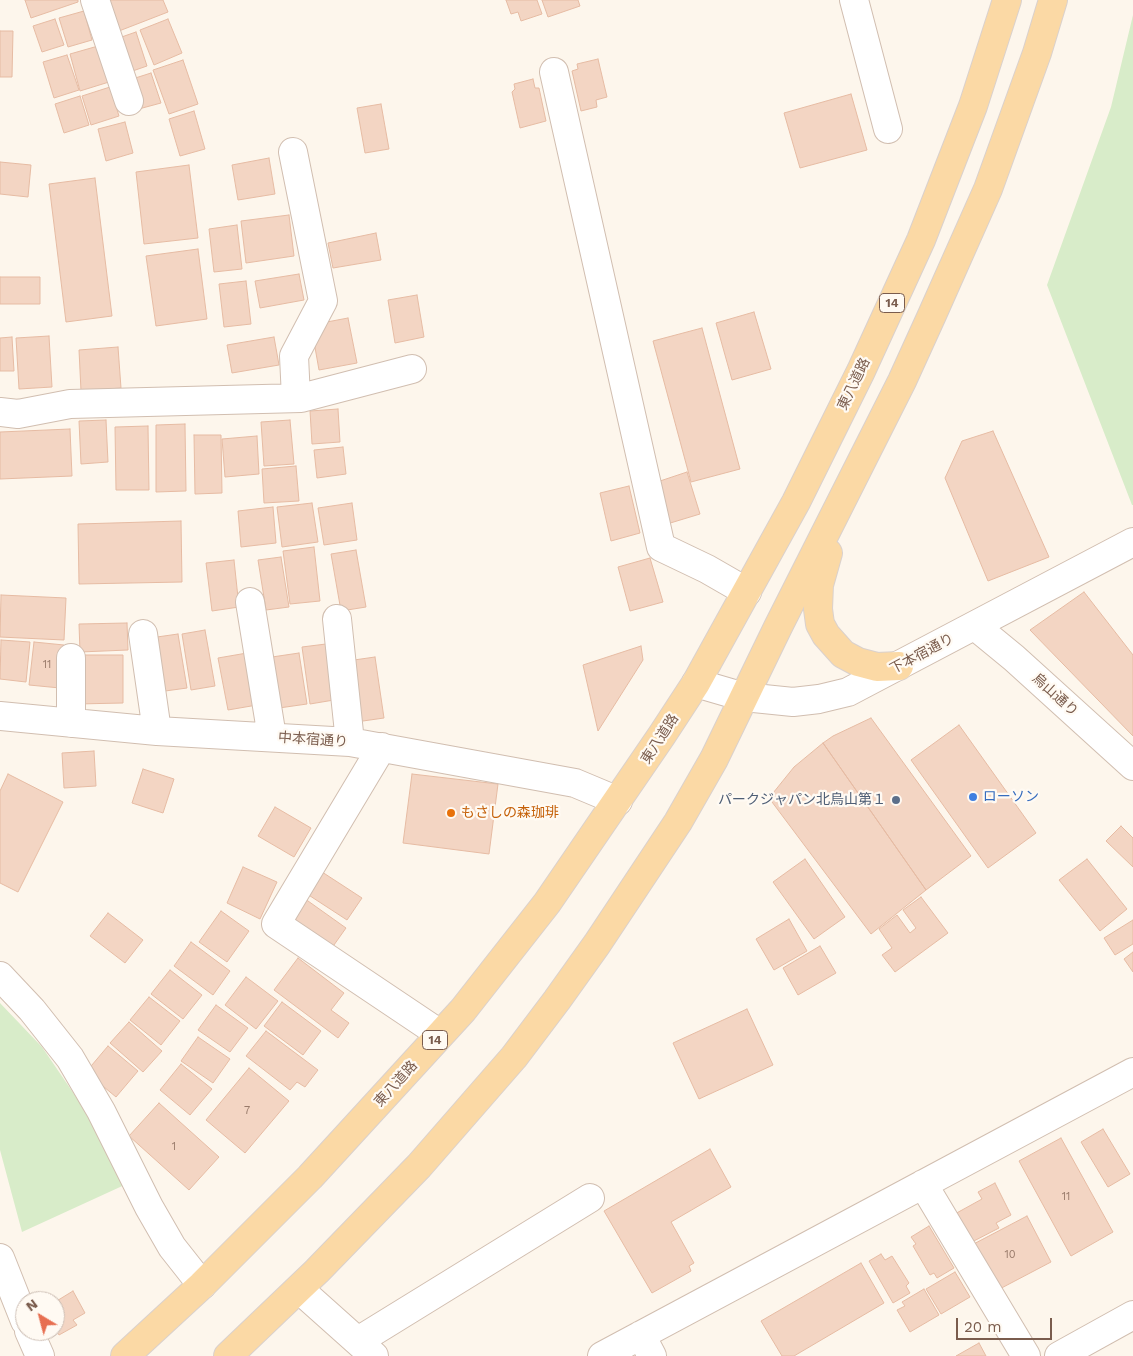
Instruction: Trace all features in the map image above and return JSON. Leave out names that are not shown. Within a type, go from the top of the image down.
[{"type":"main road","name":"東八道路","points":[[125,1356],[202,1284],[310,1177],[463,1010],[547,902],[618,802],[696,683],[805,485],[861,371],[921,240],[973,106],[1007,0]]},
{"type":"main road","points":[[228,1356],[299,1289],[419,1166],[514,1057],[557,1000],[678,822],[714,759],[902,381],[988,189],[1037,53],[1053,0]]},
{"type":"main road","points":[[843,499],[819,585],[818,609],[820,624],[826,635],[843,654],[858,662],[877,667],[900,666]]},
{"type":"street","points":[[95,0],[129,101]]},
{"type":"street","points":[[854,0],[888,130]]},
{"type":"street","points":[[554,72],[661,547],[707,569],[747,592]]},
{"type":"street","points":[[293,152],[324,301],[294,356],[296,398]]},
{"type":"street","points":[[0,412],[18,414],[70,404],[296,398],[412,369]]},
{"type":"street","name":"下本宿通り","points":[[696,683],[744,697],[793,702],[819,699],[848,692],[1133,542]]},
{"type":"street","points":[[250,602],[272,737]]},
{"type":"street","points":[[336,619],[350,742]]},
{"type":"street","name":"烏山通り","points":[[975,626],[1014,658],[1133,766]]},
{"type":"street","points":[[143,634],[157,731]]},
{"type":"street","points":[[71,658],[71,723]]},
{"type":"street","name":"中本宿通り","points":[[0,716],[157,731],[350,742],[382,746],[575,782],[618,802]]},
{"type":"street","points":[[382,746],[276,924],[440,1034]]},
{"type":"street","points":[[0,976],[32,1010],[70,1058],[101,1111],[149,1207],[172,1247],[202,1284]]},
{"type":"street","points":[[602,1356],[646,1345],[923,1184],[1133,1072]]},
{"type":"street","points":[[923,1184],[1026,1356]]},
{"type":"street","points":[[299,1289],[366,1349],[590,1198]]},
{"type":"street","points":[[0,1258],[15,1296]]},
{"type":"street","points":[[1059,1356],[1133,1315]]},
{"type":"street","points":[[33,1341],[40,1356]]},
{"type":"green space","points":[[1133,15],[1132,505],[1047,285],[1111,107]]},
{"type":"green space","points":[[0,1003],[42,1047],[131,1182],[22,1232],[0,1150]]},
{"type":"building","points":[[25,0],[78,0],[78,2],[31,18]]},
{"type":"building","points":[[107,0],[163,0],[168,12],[119,31]]},
{"type":"building","points":[[506,0],[537,0],[542,14],[521,21],[518,12],[511,14]]},
{"type":"building","points":[[542,0],[578,0],[580,6],[548,17]]},
{"type":"building","points":[[84,11],[92,40],[68,47],[59,18]]},
{"type":"building","points":[[55,19],[64,45],[42,52],[33,26]]},
{"type":"building","points":[[168,19],[182,53],[154,65],[140,30]]},
{"type":"building","points":[[0,31],[13,31],[12,77],[0,77]]},
{"type":"building","points":[[136,32],[147,66],[124,74],[113,40]]},
{"type":"building","points":[[98,46],[109,82],[80,91],[70,54]]},
{"type":"building","points":[[67,55],[79,90],[54,98],[43,62]]},
{"type":"building","points":[[598,59],[607,97],[596,100],[597,107],[581,111],[572,71],[578,69],[577,64]]},
{"type":"building","points":[[183,60],[198,104],[169,114],[153,70]]},
{"type":"building","points":[[151,73],[161,103],[135,110],[126,81]]},
{"type":"building","points":[[533,79],[535,88],[539,88],[546,121],[520,128],[512,92],[515,89],[514,84]]},
{"type":"building","points":[[110,87],[119,116],[91,125],[82,96]]},
{"type":"building","points":[[851,94],[867,150],[800,168],[784,113]]},
{"type":"building","points":[[80,96],[89,125],[64,133],[55,104]]},
{"type":"building","points":[[381,104],[389,149],[365,153],[357,108]]},
{"type":"building","points":[[194,111],[205,149],[180,156],[169,119]]},
{"type":"building","points":[[125,122],[133,153],[106,161],[98,129]]},
{"type":"building","points":[[269,158],[275,194],[238,200],[232,165]]},
{"type":"building","points":[[0,162],[31,165],[28,197],[0,194]]},
{"type":"building","points":[[189,165],[198,238],[144,244],[136,172]]},
{"type":"building","points":[[95,178],[112,316],[66,322],[49,184]]},
{"type":"building","points":[[289,215],[294,256],[246,263],[241,221]]},
{"type":"building","points":[[237,225],[242,269],[214,272],[209,229]]},
{"type":"building","points":[[376,233],[381,260],[333,268],[328,243]]},
{"type":"building","points":[[198,249],[207,319],[156,326],[146,256]]},
{"type":"building","points":[[299,274],[304,300],[260,308],[255,281]]},
{"type":"building","points":[[0,277],[40,277],[40,304],[0,304]]},
{"type":"building","points":[[246,281],[251,324],[224,327],[219,284]]},
{"type":"building","points":[[417,295],[424,337],[395,343],[388,300]]},
{"type":"building","points":[[754,312],[771,369],[732,380],[716,323]]},
{"type":"building","points":[[348,318],[357,363],[319,370],[311,325]]},
{"type":"building","points":[[702,328],[740,469],[691,482],[653,341]]},
{"type":"building","points":[[49,336],[52,387],[19,389],[16,338]]},
{"type":"building","points":[[12,337],[14,371],[0,371],[0,338]]},
{"type":"building","points":[[274,337],[279,365],[232,373],[227,345]]},
{"type":"building","points":[[118,347],[121,388],[81,391],[79,350]]},
{"type":"building","points":[[338,409],[340,442],[312,444],[310,411]]},
{"type":"building","points":[[106,420],[108,462],[81,464],[79,421]]},
{"type":"building","points":[[290,420],[294,464],[264,466],[261,422]]},
{"type":"building","points":[[185,424],[186,491],[156,492],[156,425]]},
{"type":"building","points":[[148,426],[149,490],[116,490],[115,427]]},
{"type":"building","points":[[70,429],[72,476],[0,479],[0,432]]},
{"type":"building","points":[[993,431],[1049,557],[988,581],[945,478],[962,441]]},
{"type":"building","points":[[194,435],[221,435],[222,493],[195,494]]},
{"type":"building","points":[[257,436],[259,474],[225,477],[222,439]]},
{"type":"building","points":[[343,447],[346,474],[317,478],[314,450]]},
{"type":"building","points":[[296,466],[299,501],[264,503],[262,469]]},
{"type":"building","points":[[687,472],[700,514],[667,524],[654,483]]},
{"type":"building","points":[[629,486],[640,533],[611,541],[600,493]]},
{"type":"building","points":[[312,503],[318,542],[282,547],[277,507]]},
{"type":"building","points":[[352,503],[357,540],[324,545],[318,508]]},
{"type":"building","points":[[273,507],[276,543],[241,547],[238,511]]},
{"type":"building","points":[[181,521],[182,582],[79,584],[78,524]]},
{"type":"building","points":[[314,547],[320,601],[290,604],[283,551]]},
{"type":"building","points":[[356,550],[366,607],[341,611],[331,554]]},
{"type":"building","points":[[281,557],[289,607],[266,610],[258,560]]},
{"type":"building","points":[[650,558],[663,602],[630,611],[618,567]]},
{"type":"building","points":[[234,560],[239,607],[212,611],[206,563]]},
{"type":"building","points":[[1084,592],[1133,655],[1133,736],[1030,630]]},
{"type":"building","points":[[1,595],[66,598],[64,640],[0,637]]},
{"type":"building","points":[[127,623],[128,650],[80,652],[79,624]]},
{"type":"building","points":[[205,630],[215,686],[191,690],[182,634]]},
{"type":"building","points":[[178,634],[187,688],[158,692],[150,638]]},
{"type":"building","points":[[1,640],[30,642],[26,682],[0,679]]},
{"type":"building","points":[[34,642],[64,645],[60,688],[29,685]]},
{"type":"building","points":[[326,644],[334,700],[310,704],[302,647]]},
{"type":"building","points":[[641,646],[643,660],[598,731],[583,665]]},
{"type":"building","points":[[247,653],[257,705],[228,710],[218,658]]},
{"type":"building","points":[[299,653],[307,704],[279,708],[272,657]]},
{"type":"building","points":[[77,655],[123,655],[123,703],[77,704]]},
{"type":"building","points":[[375,657],[384,718],[356,722],[347,661]]},
{"type":"building","name":"パークジャパン北烏山第１","points":[[871,718],[971,856],[926,890],[823,743],[833,736]]},
{"type":"building","name":"ローソン","points":[[959,725],[1036,833],[988,868],[911,760]]},
{"type":"building","points":[[823,743],[926,890],[871,934],[769,798],[794,767]]},
{"type":"building","points":[[94,751],[96,786],[64,788],[62,753]]},
{"type":"building","points":[[143,769],[174,779],[163,813],[132,803]]},
{"type":"building","points":[[8,774],[63,802],[18,892],[0,883],[0,791]]},
{"type":"building","name":"もさしの森珈琲","points":[[412,774],[498,784],[489,854],[403,843]]},
{"type":"building","points":[[275,807],[311,828],[294,857],[258,836]]},
{"type":"building","points":[[1121,826],[1133,838],[1133,867],[1106,841]]},
{"type":"building","points":[[805,859],[845,917],[814,939],[773,882]]},
{"type":"building","points":[[1087,859],[1127,909],[1100,931],[1059,880]]},
{"type":"building","points":[[243,867],[277,882],[260,919],[227,903]]},
{"type":"building","points":[[319,870],[362,898],[347,920],[304,892]]},
{"type":"building","points":[[301,896],[346,928],[329,952],[284,920]]},
{"type":"building","points":[[921,897],[948,933],[895,972],[882,955],[892,948],[879,929],[897,915],[910,933],[916,928],[903,910]]},
{"type":"building","points":[[221,911],[249,931],[227,962],[199,942]]},
{"type":"building","points":[[108,913],[143,940],[125,963],[90,936]]},
{"type":"building","points":[[789,919],[807,951],[774,970],[756,939]]},
{"type":"building","points":[[1133,920],[1133,944],[1115,955],[1104,938]]},
{"type":"building","points":[[191,942],[230,971],[213,995],[174,966]]},
{"type":"building","points":[[820,946],[836,973],[798,995],[783,968]]},
{"type":"building","points":[[1133,952],[1133,972],[1124,959]]},
{"type":"building","points":[[298,958],[344,993],[331,1010],[349,1023],[338,1038],[274,990]]},
{"type":"building","points":[[170,970],[202,995],[183,1019],[151,994]]},
{"type":"building","points":[[246,977],[278,1001],[256,1029],[225,1005]]},
{"type":"building","points":[[149,997],[180,1021],[161,1045],[130,1020]]},
{"type":"building","points":[[282,1002],[321,1031],[303,1055],[264,1026]]},
{"type":"building","points":[[216,1005],[248,1028],[230,1052],[198,1030]]},
{"type":"building","points":[[747,1009],[773,1065],[699,1099],[673,1043]]},
{"type":"building","points":[[129,1022],[162,1051],[143,1072],[110,1043]]},
{"type":"building","points":[[266,1031],[318,1070],[305,1087],[297,1082],[290,1090],[246,1056]]},
{"type":"building","points":[[198,1037],[230,1059],[213,1083],[181,1061]]},
{"type":"building","points":[[108,1046],[138,1071],[116,1097],[86,1072]]},
{"type":"building","points":[[181,1064],[212,1089],[190,1115],[160,1090]]},
{"type":"building","points":[[249,1068],[289,1101],[245,1153],[206,1120]]},
{"type":"building","points":[[159,1103],[219,1157],[189,1190],[129,1136]]},
{"type":"building","points":[[1103,1129],[1130,1174],[1108,1187],[1081,1142]]},
{"type":"building","points":[[1061,1138],[1113,1232],[1071,1256],[1019,1161]]},
{"type":"building","points":[[710,1149],[731,1187],[671,1222],[694,1263],[689,1266],[691,1271],[652,1293],[604,1211]]},
{"type":"building","points":[[995,1183],[1011,1215],[996,1223],[999,1228],[968,1244],[953,1215],[982,1199],[978,1192]]},
{"type":"building","points":[[1027,1216],[1051,1262],[992,1293],[968,1247]]},
{"type":"building","points":[[929,1226],[954,1268],[937,1278],[934,1273],[930,1275],[913,1246],[916,1244],[911,1237]]},
{"type":"building","points":[[881,1254],[885,1260],[892,1256],[909,1283],[906,1286],[910,1293],[893,1303],[869,1261]]},
{"type":"building","points":[[861,1263],[884,1303],[794,1356],[782,1356],[761,1321]]},
{"type":"building","points":[[955,1272],[970,1297],[941,1314],[926,1289]]},
{"type":"building","points":[[924,1289],[939,1315],[910,1332],[897,1310],[905,1306],[902,1302]]},
{"type":"building","points":[[73,1291],[85,1313],[73,1320],[77,1325],[65,1332],[65,1296]]},
{"type":"building","points":[[979,1343],[986,1356],[956,1356]]},
{"type":"place","name":"ローソン","points":[[973,797]]},
{"type":"place","name":"パークジャパン北烏山第１","points":[[896,800]]},
{"type":"place","name":"もさしの森珈琲","points":[[451,813]]}]
